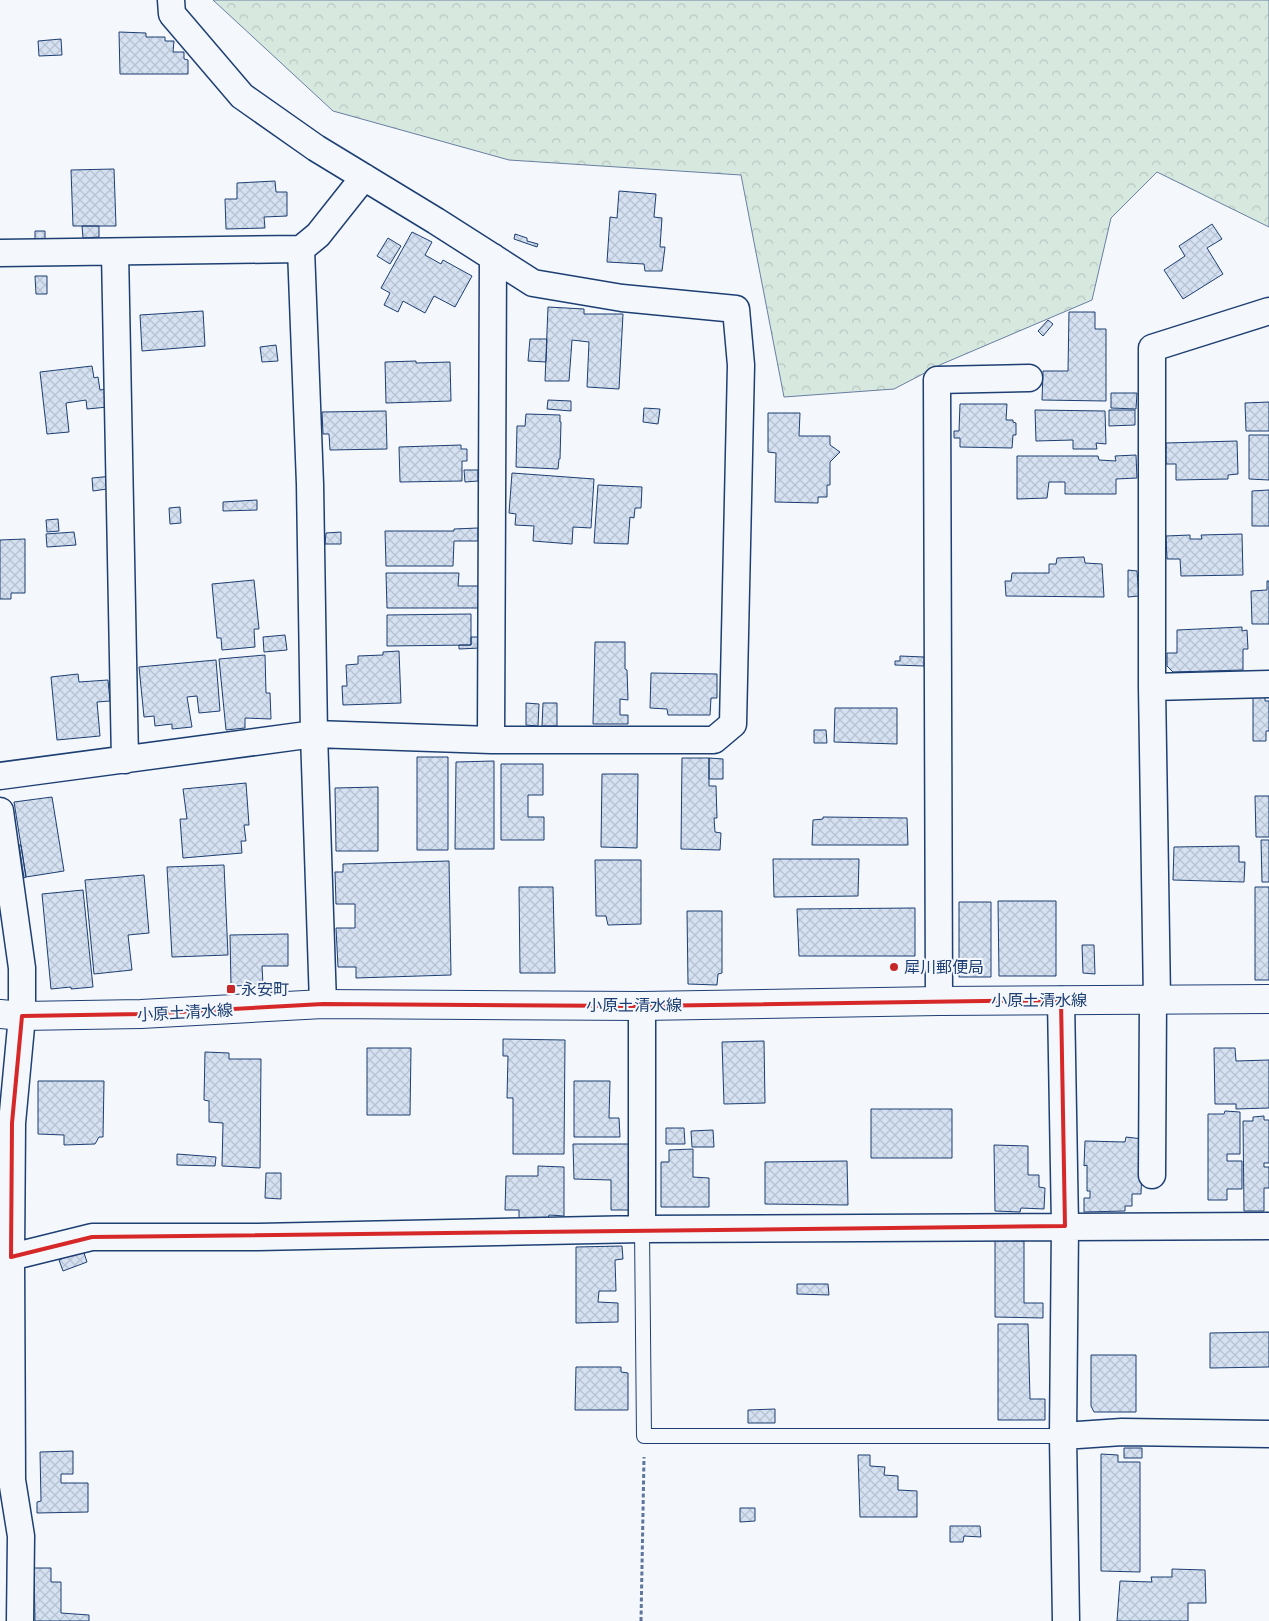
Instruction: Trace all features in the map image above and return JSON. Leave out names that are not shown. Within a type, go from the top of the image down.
[{"type":"main road","name":"小原土清水線","points":[[11,1015],[141,1014],[323,1004],[642,1006],[939,1001],[1269,1000]]},
{"type":"street","points":[[0,776],[314,734],[491,740],[714,740],[733,724],[741,365],[736,309],[622,298],[532,283],[316,148],[242,96],[172,14],[171,0]]},
{"type":"street","points":[[0,253],[301,249],[318,235],[364,177]]},
{"type":"street","points":[[301,249],[310,475],[314,734],[323,1004]]},
{"type":"street","points":[[115,252],[125,760]]},
{"type":"street","points":[[491,740],[493,257]]},
{"type":"street","points":[[1152,1175],[1155,1000],[1152,687],[1152,348],[1269,311]]},
{"type":"street","points":[[939,1001],[937,380],[1028,378]]},
{"type":"street","points":[[1152,687],[1269,684]]},
{"type":"street","points":[[0,811],[22,968],[11,1015],[6,1123],[11,1257],[6,1491],[21,1536],[20,1621]]},
{"type":"street","points":[[1061,1000],[1065,1226],[1063,1436],[1066,1621]]},
{"type":"street","points":[[642,1006],[642,1229]]},
{"type":"street","points":[[11,1257],[92,1237],[258,1237],[642,1229],[1269,1226]]},
{"type":"street","points":[[1063,1436],[1122,1432],[1269,1434]]},
{"type":"lane","points":[[642,1229],[644,1436],[1063,1436]]},
{"type":"path","points":[[641,1621],[644,1436]]},
{"type":"highlighted area","points":[[1061,1000],[1065,1226],[92,1237],[11,1257],[12,1123],[22,1016],[141,1014],[323,1004],[642,1006]]},
{"type":"green space","points":[[213,0],[1269,0],[1269,227],[1157,172],[1111,218],[1092,300],[942,364],[894,389],[784,397],[741,175],[509,160],[333,111]]},
{"type":"building","points":[[119,32],[146,33],[146,37],[165,37],[165,41],[174,41],[173,52],[184,52],[184,59],[188,60],[188,74],[120,74]]},
{"type":"building","points":[[61,39],[62,55],[39,56],[38,41]]},
{"type":"building","points":[[114,169],[116,226],[73,226],[71,170]]},
{"type":"building","points":[[275,181],[276,192],[287,192],[287,216],[264,217],[265,228],[226,229],[225,199],[237,199],[237,183]]},
{"type":"building","points":[[619,191],[656,194],[654,217],[662,218],[660,247],[665,247],[662,271],[645,271],[644,264],[607,262],[610,217],[617,218]]},
{"type":"building","points":[[1212,224],[1222,239],[1207,248],[1223,274],[1183,299],[1164,270],[1185,256],[1179,246]]},
{"type":"building","points":[[82,226],[99,226],[99,237],[83,238]]},
{"type":"building","points":[[35,231],[45,231],[45,239],[35,239]]},
{"type":"building","points":[[412,232],[432,242],[425,255],[441,264],[443,260],[472,276],[455,307],[434,296],[425,313],[403,301],[398,312],[384,305],[390,293],[381,288]]},
{"type":"building","points":[[515,234],[527,238],[527,241],[538,244],[537,247],[514,239]]},
{"type":"building","points":[[388,238],[401,246],[390,264],[377,256]]},
{"type":"building","points":[[35,276],[47,276],[47,294],[36,294]]},
{"type":"building","points":[[548,307],[584,309],[584,314],[623,314],[619,389],[587,387],[589,342],[572,340],[569,381],[545,381]]},
{"type":"building","points":[[203,311],[205,346],[142,351],[140,315]]},
{"type":"building","points":[[1069,312],[1095,312],[1095,329],[1106,329],[1106,401],[1042,400],[1043,371],[1068,371]]},
{"type":"building","points":[[1048,320],[1053,324],[1043,336],[1038,331]]},
{"type":"building","points":[[530,339],[547,339],[546,362],[528,361]]},
{"type":"building","points":[[276,345],[278,361],[262,362],[260,347]]},
{"type":"building","points":[[416,361],[416,363],[450,362],[451,401],[386,403],[385,362]]},
{"type":"building","points":[[92,366],[94,378],[98,377],[100,390],[107,389],[108,407],[87,409],[86,400],[66,403],[69,432],[47,434],[40,372]]},
{"type":"building","points":[[1111,393],[1137,393],[1136,409],[1111,408]]},
{"type":"building","points":[[548,400],[571,401],[571,411],[547,409]]},
{"type":"building","points":[[1269,402],[1269,431],[1246,431],[1245,403]]},
{"type":"building","points":[[960,404],[1007,404],[1006,420],[1013,420],[1016,423],[1016,435],[1013,435],[1012,448],[960,447],[960,438],[954,438],[954,431],[959,431]]},
{"type":"building","points":[[644,408],[660,409],[658,424],[643,422]]},
{"type":"building","points":[[1035,410],[1105,411],[1106,444],[1096,443],[1097,449],[1073,449],[1073,440],[1036,441]]},
{"type":"building","points":[[1109,410],[1135,410],[1135,425],[1109,426]]},
{"type":"building","points":[[386,411],[387,449],[330,450],[329,434],[323,434],[322,412]]},
{"type":"building","points":[[768,413],[800,413],[799,436],[830,436],[830,445],[840,452],[830,462],[830,485],[827,485],[827,497],[818,497],[818,503],[775,502],[776,453],[768,452]]},
{"type":"building","points":[[526,414],[560,415],[560,459],[558,469],[516,467],[517,426],[525,426]]},
{"type":"building","points":[[1249,435],[1269,435],[1269,480],[1249,479]]},
{"type":"building","points":[[1237,441],[1238,474],[1228,475],[1228,479],[1176,480],[1176,464],[1166,464],[1166,443]]},
{"type":"building","points":[[461,445],[461,449],[467,449],[467,461],[462,461],[462,481],[400,482],[399,447]]},
{"type":"building","points":[[1136,455],[1137,478],[1116,479],[1116,494],[1065,494],[1065,482],[1049,482],[1047,498],[1017,499],[1017,456],[1098,456],[1099,460],[1116,461],[1115,456]]},
{"type":"building","points":[[464,470],[478,470],[478,481],[465,482]]},
{"type":"building","points":[[512,473],[594,479],[591,528],[573,527],[572,544],[533,541],[534,526],[515,525],[516,514],[509,513]]},
{"type":"building","points":[[113,476],[114,488],[93,491],[92,478]]},
{"type":"building","points":[[598,485],[642,487],[641,508],[635,508],[634,518],[630,517],[628,544],[594,543]]},
{"type":"building","points":[[1269,490],[1269,526],[1252,526],[1252,491]]},
{"type":"building","points":[[257,500],[257,510],[223,511],[223,502]]},
{"type":"building","points":[[180,507],[181,523],[170,524],[169,508]]},
{"type":"building","points":[[58,519],[59,531],[47,532],[46,520]]},
{"type":"building","points":[[478,528],[478,541],[454,541],[453,566],[386,566],[385,531],[454,531],[454,529]]},
{"type":"building","points":[[74,532],[76,545],[47,547],[46,534]]},
{"type":"building","points":[[341,532],[341,544],[325,544],[326,533]]},
{"type":"building","points":[[1242,534],[1243,575],[1181,576],[1180,559],[1167,559],[1166,536],[1190,535],[1190,539],[1202,539],[1201,535]]},
{"type":"building","points":[[25,539],[25,593],[11,593],[11,599],[0,599],[0,540]]},
{"type":"building","points":[[1084,557],[1085,563],[1102,564],[1104,597],[1006,596],[1005,581],[1011,581],[1012,573],[1049,573],[1049,564],[1056,564],[1057,558]]},
{"type":"building","points":[[1128,570],[1137,571],[1139,596],[1128,597]]},
{"type":"building","points":[[386,573],[459,573],[458,586],[479,586],[478,608],[387,608]]},
{"type":"building","points":[[254,580],[259,629],[254,629],[255,647],[222,650],[221,638],[217,638],[212,584]]},
{"type":"building","points":[[1267,581],[1269,581],[1269,624],[1252,624],[1251,591],[1267,590]]},
{"type":"building","points":[[471,614],[471,645],[387,646],[387,615]]},
{"type":"building","points":[[1242,627],[1242,631],[1247,630],[1248,649],[1243,649],[1243,670],[1173,672],[1167,666],[1167,653],[1177,653],[1177,630]]},
{"type":"building","points":[[285,635],[287,650],[264,652],[263,637]]},
{"type":"building","points":[[471,637],[480,637],[480,648],[459,649],[459,645],[471,645]]},
{"type":"building","points":[[595,642],[625,642],[628,700],[620,699],[620,715],[628,715],[628,724],[593,724]]},
{"type":"building","points":[[399,651],[401,703],[343,705],[342,686],[347,686],[346,665],[358,664],[358,656],[383,655],[383,652]]},
{"type":"building","points":[[265,655],[266,693],[270,693],[271,719],[245,718],[245,728],[226,730],[219,659]]},
{"type":"building","points":[[900,656],[924,657],[924,666],[895,665],[895,661],[900,661]]},
{"type":"building","points":[[216,660],[220,711],[199,713],[197,696],[187,697],[192,727],[172,729],[172,724],[155,726],[154,716],[144,717],[139,667]]},
{"type":"building","points":[[651,673],[717,674],[717,698],[711,698],[710,715],[668,715],[667,709],[650,708]]},
{"type":"building","points":[[78,674],[79,682],[108,680],[110,701],[97,702],[100,736],[57,740],[51,677]]},
{"type":"building","points":[[1253,695],[1265,695],[1265,701],[1269,701],[1269,731],[1266,731],[1266,741],[1253,741]]},
{"type":"building","points":[[526,703],[539,704],[538,726],[526,725]]},
{"type":"building","points":[[543,703],[557,703],[557,726],[542,726]]},
{"type":"building","points":[[835,708],[897,708],[897,744],[834,742]]},
{"type":"building","points":[[814,730],[826,730],[827,743],[814,743]]},
{"type":"building","points":[[417,757],[448,757],[448,850],[417,850]]},
{"type":"building","points":[[682,758],[709,758],[709,786],[716,786],[717,818],[714,818],[715,832],[721,833],[720,850],[681,849]]},
{"type":"building","points":[[709,758],[723,759],[723,779],[709,779]]},
{"type":"building","points":[[494,761],[494,849],[455,849],[456,762]]},
{"type":"building","points":[[501,764],[543,764],[543,795],[528,795],[528,817],[544,817],[544,840],[501,840]]},
{"type":"building","points":[[602,774],[638,774],[637,848],[601,847]]},
{"type":"building","points":[[246,783],[249,825],[244,825],[246,841],[241,841],[242,853],[183,858],[180,819],[187,819],[183,789]]},
{"type":"building","points":[[378,787],[378,851],[336,851],[335,788]]},
{"type":"building","points":[[1255,796],[1269,796],[1269,837],[1256,837]]},
{"type":"building","points":[[52,797],[64,871],[26,877],[14,802]]},
{"type":"building","points":[[823,817],[907,818],[908,845],[812,845],[813,820],[823,819]]},
{"type":"building","points":[[1261,840],[1269,840],[1269,882],[1262,882]]},
{"type":"building","points":[[19,845],[21,845],[26,877],[24,878]]},
{"type":"building","points":[[1239,846],[1239,862],[1245,862],[1244,882],[1173,880],[1174,847]]},
{"type":"building","points":[[773,859],[859,859],[858,896],[774,897]]},
{"type":"building","points":[[595,860],[641,860],[641,924],[608,925],[606,916],[596,916]]},
{"type":"building","points":[[449,861],[451,975],[356,978],[356,967],[338,967],[336,928],[355,928],[355,904],[336,904],[335,872],[343,872],[343,864]]},
{"type":"building","points":[[224,865],[228,955],[172,957],[167,867]]},
{"type":"building","points":[[144,875],[149,933],[128,935],[132,970],[94,974],[85,880]]},
{"type":"building","points":[[519,887],[553,887],[555,973],[520,973]]},
{"type":"building","points":[[1255,887],[1269,887],[1269,980],[1255,980]]},
{"type":"building","points":[[83,890],[93,987],[51,989],[42,894]]},
{"type":"building","points":[[998,901],[1056,901],[1056,976],[999,976]]},
{"type":"building","points":[[959,902],[991,902],[991,977],[959,977]]},
{"type":"building","points":[[915,908],[915,956],[799,956],[797,909]]},
{"type":"building","points":[[687,911],[722,911],[722,973],[718,974],[717,985],[688,984]]},
{"type":"building","points":[[288,934],[288,966],[262,966],[263,985],[231,986],[230,935]]},
{"type":"building","points":[[1082,945],[1094,945],[1095,974],[1083,973]]},
{"type":"building","points":[[503,1039],[565,1040],[564,1154],[513,1154],[513,1098],[507,1098],[508,1056],[503,1056]]},
{"type":"building","points":[[764,1041],[765,1103],[724,1104],[722,1042]]},
{"type":"building","points":[[367,1048],[411,1048],[410,1115],[367,1115]]},
{"type":"building","points":[[1214,1048],[1235,1048],[1236,1061],[1269,1060],[1269,1108],[1236,1109],[1236,1104],[1215,1104]]},
{"type":"building","points":[[205,1052],[229,1053],[229,1059],[261,1059],[260,1168],[222,1166],[223,1123],[209,1122],[209,1101],[204,1100]]},
{"type":"building","points":[[38,1081],[104,1081],[103,1137],[99,1137],[95,1144],[64,1145],[64,1135],[38,1134]]},
{"type":"building","points":[[574,1081],[610,1081],[609,1118],[619,1118],[620,1137],[574,1137]]},
{"type":"building","points":[[871,1109],[952,1109],[952,1158],[871,1158]]},
{"type":"building","points":[[1225,1111],[1240,1112],[1240,1154],[1227,1154],[1227,1161],[1242,1161],[1242,1189],[1227,1189],[1227,1200],[1208,1200],[1208,1114],[1224,1114]]},
{"type":"building","points":[[1264,1116],[1264,1120],[1269,1120],[1269,1163],[1264,1163],[1264,1167],[1269,1167],[1269,1188],[1264,1188],[1264,1211],[1244,1211],[1243,1121],[1253,1121],[1253,1117]]},
{"type":"building","points":[[666,1128],[684,1128],[685,1144],[666,1144]]},
{"type":"building","points":[[713,1130],[714,1147],[692,1147],[691,1131]]},
{"type":"building","points":[[1126,1137],[1143,1139],[1141,1194],[1132,1194],[1132,1206],[1125,1206],[1125,1211],[1084,1212],[1084,1198],[1090,1198],[1090,1191],[1087,1191],[1087,1165],[1084,1166],[1085,1141],[1125,1142]]},
{"type":"building","points":[[573,1144],[630,1144],[630,1210],[611,1210],[611,1180],[574,1179]]},
{"type":"building","points":[[994,1145],[1028,1146],[1028,1175],[1039,1175],[1039,1187],[1045,1188],[1044,1209],[1021,1208],[1020,1212],[995,1211]]},
{"type":"building","points":[[693,1149],[693,1177],[709,1178],[709,1207],[661,1207],[661,1162],[669,1162],[669,1150]]},
{"type":"building","points":[[177,1154],[216,1157],[215,1166],[177,1165]]},
{"type":"building","points":[[847,1161],[848,1205],[765,1204],[765,1162]]},
{"type":"building","points":[[538,1166],[564,1167],[564,1216],[549,1215],[548,1218],[519,1218],[519,1210],[505,1210],[506,1176],[538,1176]]},
{"type":"building","points":[[266,1173],[281,1173],[281,1199],[265,1198]]},
{"type":"building","points":[[995,1240],[1024,1241],[1024,1303],[1043,1303],[1043,1318],[995,1317]]},
{"type":"building","points":[[622,1246],[623,1259],[615,1260],[616,1291],[599,1291],[598,1302],[618,1303],[618,1322],[576,1323],[576,1247]]},
{"type":"building","points":[[83,1250],[87,1262],[63,1271],[59,1260]]},
{"type":"building","points":[[797,1284],[828,1284],[829,1295],[797,1294]]},
{"type":"building","points":[[998,1324],[1028,1324],[1030,1399],[1045,1399],[1045,1420],[998,1420]]},
{"type":"building","points":[[1269,1332],[1269,1367],[1210,1368],[1210,1333]]},
{"type":"building","points":[[1091,1355],[1136,1355],[1136,1412],[1094,1412],[1091,1406]]},
{"type":"building","points":[[576,1367],[621,1367],[621,1372],[628,1373],[628,1410],[575,1410]]},
{"type":"building","points":[[775,1409],[775,1423],[748,1423],[748,1410]]},
{"type":"building","points":[[1124,1448],[1142,1448],[1142,1458],[1124,1458]]},
{"type":"building","points":[[73,1451],[73,1474],[61,1474],[61,1483],[88,1483],[88,1512],[37,1513],[37,1502],[41,1501],[40,1452]]},
{"type":"building","points":[[1101,1454],[1118,1455],[1118,1462],[1140,1462],[1140,1572],[1101,1571]]},
{"type":"building","points":[[858,1455],[870,1455],[870,1466],[885,1467],[884,1475],[898,1476],[898,1490],[917,1491],[917,1517],[860,1517]]},
{"type":"building","points":[[740,1508],[755,1508],[755,1521],[740,1522]]},
{"type":"building","points":[[950,1526],[980,1526],[981,1537],[964,1536],[963,1542],[950,1542]]},
{"type":"building","points":[[34,1568],[51,1568],[51,1582],[61,1582],[61,1613],[89,1615],[89,1621],[35,1621]]},
{"type":"building","points":[[1172,1569],[1205,1570],[1206,1603],[1188,1603],[1188,1621],[1117,1621],[1120,1581],[1152,1582],[1151,1577],[1172,1577]]},
{"type":"place","name":"犀川郵便局","points":[[894,967]]},
{"type":"place","name":"永安町","points":[[231,989]]}]
